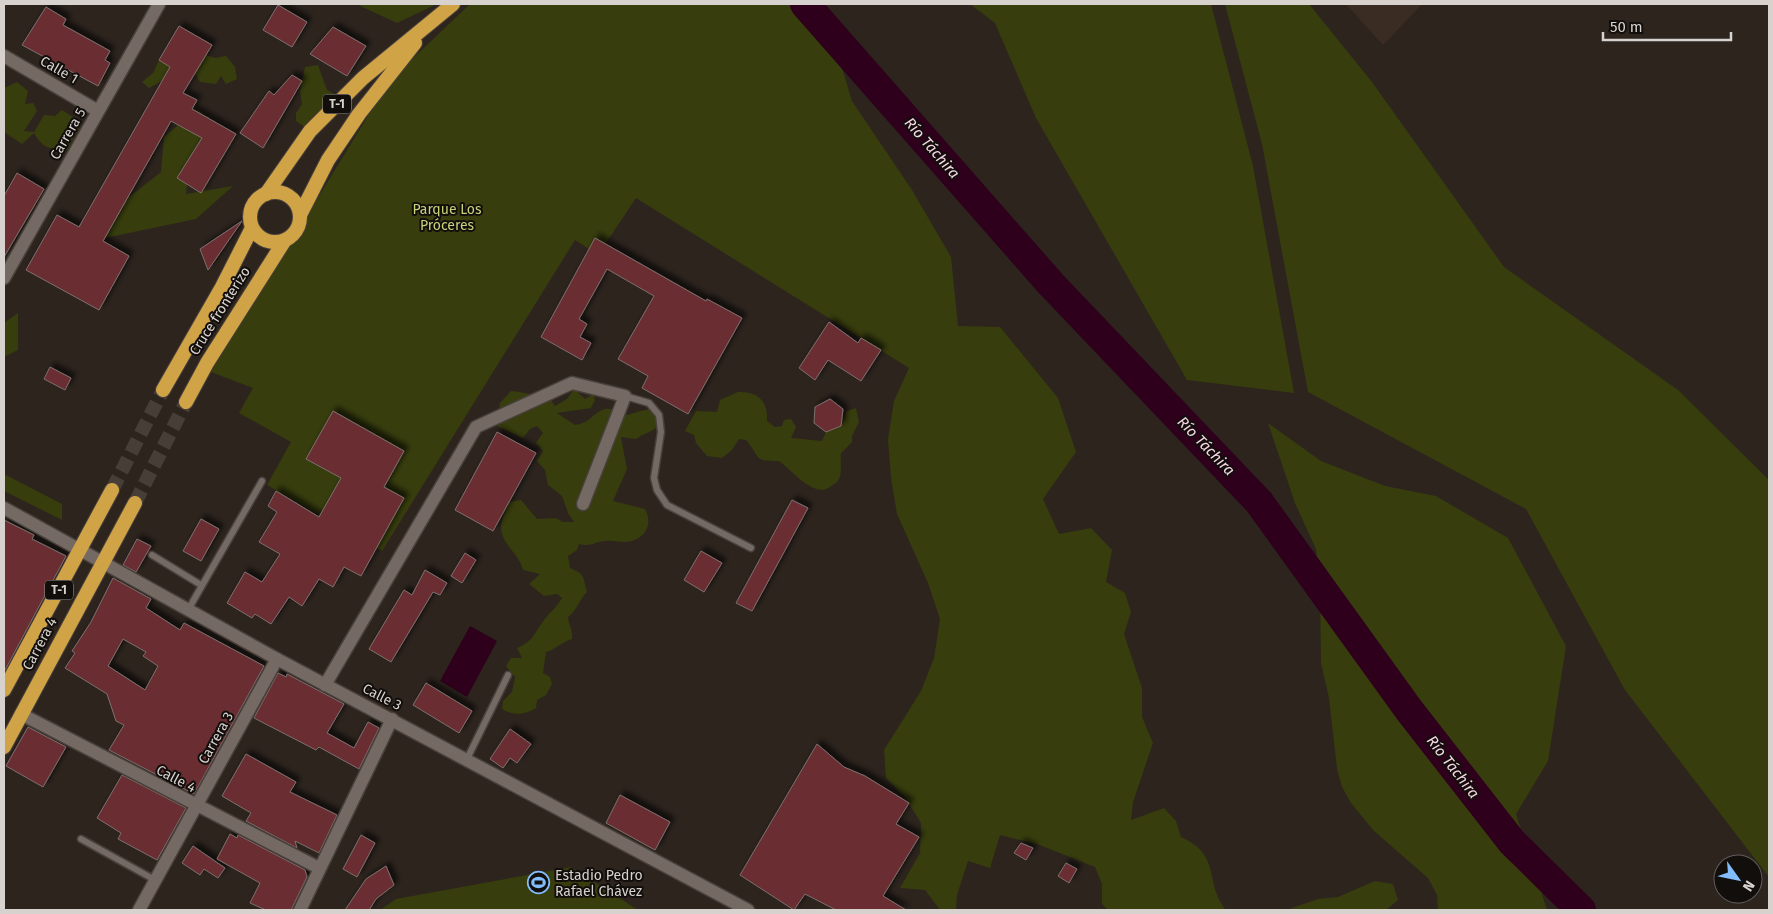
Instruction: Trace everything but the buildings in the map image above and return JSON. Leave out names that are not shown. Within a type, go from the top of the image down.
[{"type":"highway","points":[[424,30],[453,4]]},
{"type":"highway","name":"Cruce fronterizo","points":[[164,390],[222,287],[252,228],[250,212],[253,204],[266,194],[310,131],[363,78],[424,30]]},
{"type":"highway","name":"Cruce fronterizo","points":[[186,402],[207,363],[285,240],[296,230],[300,215],[328,160],[359,114],[424,30]]},
{"type":"highway","points":[[266,194],[273,192],[288,196],[298,208],[300,215]]},
{"type":"highway","points":[[252,228],[266,240],[272,242],[285,240]]},
{"type":"highway","name":"Carrera 4","points":[[4,690],[112,490]]},
{"type":"highway","name":"Carrera 4","points":[[4,747],[134,503]]},
{"type":"street","name":"Carrera 5","points":[[5,273],[159,4]]},
{"type":"street","name":"Calle 1","points":[[4,56],[98,111]]},
{"type":"street","points":[[325,685],[476,427],[572,382],[625,396],[583,504]]},
{"type":"street","name":"Calle 3","points":[[4,508],[325,685],[748,910]]},
{"type":"street","name":"Carrera 3","points":[[139,910],[277,659]]},
{"type":"street","name":"Calle 4","points":[[21,714],[319,868]]},
{"type":"street","points":[[300,910],[392,719]]},
{"type":"lane","points":[[625,396],[649,403],[659,415],[661,432],[654,478],[657,490],[667,505],[751,548]]},
{"type":"lane","points":[[188,610],[262,481]]},
{"type":"lane","points":[[152,555],[201,585]]},
{"type":"lane","points":[[467,759],[508,675]]},
{"type":"lane","points":[[81,839],[155,880]]},
{"type":"shaded area","points":[[1346,4],[1422,4],[1383,45]]},
{"type":"shaded area","points":[[470,626],[497,641],[467,697],[440,681]]},
{"type":"green space","points":[[356,4],[437,4],[397,23]]},
{"type":"green space","name":"Parque Los Próceres","points":[[470,4],[813,4],[828,21],[852,101],[912,190],[951,257],[958,326],[1000,327],[1058,398],[1076,452],[1043,499],[1059,534],[1091,528],[1112,550],[1106,582],[1125,593],[1131,612],[1124,634],[1142,688],[1142,717],[1153,743],[1133,802],[1131,820],[1164,808],[1176,821],[1181,837],[1194,844],[1203,852],[1211,870],[1215,889],[1226,910],[1108,910],[1102,904],[1102,884],[1095,867],[1037,844],[1000,835],[990,868],[968,861],[957,895],[956,910],[940,910],[925,890],[900,888],[920,853],[921,823],[905,797],[886,778],[884,750],[921,691],[934,658],[940,619],[928,583],[897,514],[891,478],[888,439],[894,401],[909,368],[636,198],[598,255],[575,240],[382,551],[267,485],[291,442],[239,413],[253,388],[211,372],[371,111],[408,63]]},
{"type":"green space","points":[[970,4],[1211,4],[1253,166],[1294,393],[1187,380],[1036,118],[995,23]]},
{"type":"green space","points":[[1225,4],[1309,4],[1372,82],[1504,267],[1678,390],[1769,480],[1769,877],[1763,869],[1763,854],[1751,854],[1625,690],[1526,509],[1308,392],[1262,144]]},
{"type":"green space","points":[[206,55],[215,58],[226,56],[235,67],[237,79],[226,84],[221,76],[216,84],[200,82],[195,73]]},
{"type":"green space","points":[[159,60],[191,79],[173,87],[162,81],[149,88],[142,82],[153,73]]},
{"type":"green space","points":[[318,65],[327,90],[338,96],[328,98],[327,114],[310,131],[296,121],[296,113],[302,104],[300,92],[305,67]]},
{"type":"green space","points":[[17,82],[28,91],[25,104],[33,103],[37,111],[24,131],[34,132],[44,115],[55,116],[62,110],[82,123],[67,150],[44,145],[34,133],[22,144],[4,132],[4,88]]},
{"type":"green space","points":[[197,109],[209,118],[188,175],[186,194],[233,186],[196,219],[100,239],[128,198],[161,172],[164,137]]},
{"type":"green space","points":[[18,313],[18,350],[4,357],[4,323]]},
{"type":"green space","points":[[574,389],[585,399],[593,394],[595,400],[591,408],[557,413],[575,425],[584,423],[605,409],[610,409],[624,415],[653,409],[658,410],[662,422],[656,428],[636,439],[621,437],[627,469],[613,501],[645,509],[648,515],[648,526],[642,535],[632,541],[608,541],[590,545],[579,544],[577,550],[568,556],[570,568],[582,575],[587,592],[568,617],[572,639],[546,652],[543,673],[550,677],[552,684],[546,695],[537,700],[536,708],[528,712],[515,714],[502,709],[503,701],[512,692],[515,677],[506,666],[511,658],[522,658],[517,648],[533,636],[562,598],[557,594],[544,596],[529,584],[540,574],[523,570],[518,558],[503,538],[501,532],[502,519],[509,502],[521,500],[537,519],[556,518],[563,522],[574,522],[568,513],[562,496],[548,485],[545,470],[537,461],[543,451],[536,443],[543,433],[537,426],[530,429],[523,438],[497,426],[500,403],[511,391],[547,395],[555,406],[567,399]]},
{"type":"green space","points":[[738,392],[752,393],[761,399],[766,408],[767,421],[775,427],[782,426],[784,420],[791,419],[796,427],[791,438],[822,441],[826,432],[841,426],[847,411],[856,408],[859,422],[852,436],[852,442],[841,453],[841,473],[837,481],[824,490],[810,486],[779,461],[765,460],[758,457],[746,440],[739,439],[732,450],[722,458],[707,456],[696,443],[694,435],[685,431],[696,411],[717,412],[720,400]]},
{"type":"green space","points":[[1268,423],[1321,461],[1385,486],[1436,496],[1508,538],[1566,646],[1548,761],[1516,814],[1547,910],[1438,910],[1437,895],[1428,878],[1374,831],[1351,803],[1342,787],[1337,769],[1329,698],[1321,663],[1320,585],[1316,549],[1295,503]]},
{"type":"green space","points":[[4,474],[62,504],[62,520],[4,491]]},
{"type":"green space","name":"Estadio Pedro Rafael Chávez","points":[[571,867],[638,910],[380,910],[396,899]]},
{"type":"green space","points":[[1375,881],[1393,884],[1398,900],[1386,910],[1286,910],[1318,899],[1338,897]]},
{"type":"waterway","name":"Río Táchira","points":[[805,4],[1051,284],[1259,502],[1409,710],[1512,842],[1581,910]]},
{"type":"tunnel","points":[[112,490],[163,390]]},
{"type":"tunnel","points":[[135,503],[186,402]]},
{"type":"place","name":"Estadio Pedro Rafael Chávez","points":[[539,883]]}]
